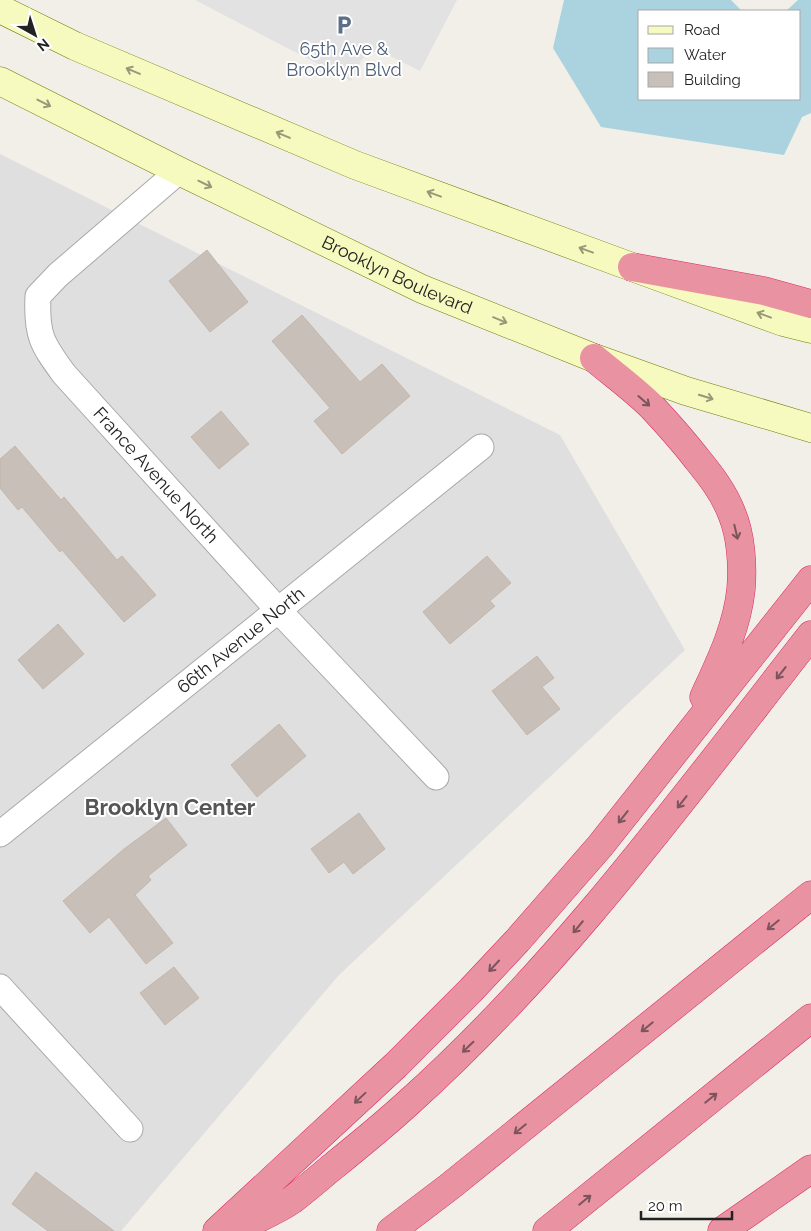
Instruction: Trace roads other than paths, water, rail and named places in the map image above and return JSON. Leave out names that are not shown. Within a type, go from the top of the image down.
[{"type":"highway","points":[[632,267],[764,291],[811,304]]},
{"type":"highway","points":[[594,358],[651,406],[707,471],[721,491],[732,514],[738,537],[741,562],[740,589],[734,621],[726,650],[686,737]]},
{"type":"highway","points":[[217,1231],[396,1066],[471,990],[558,896],[600,846],[811,580]]},
{"type":"highway","points":[[232,1231],[290,1202],[384,1125],[437,1077],[526,988],[681,803],[811,635]]},
{"type":"highway","points":[[391,1231],[449,1187],[811,895]]},
{"type":"highway","points":[[547,1231],[811,1018]]},
{"type":"highway","points":[[722,1231],[811,1168]]},
{"type":"main road","points":[[0,9],[75,46],[355,165],[783,322],[811,329]]},
{"type":"main road","name":"Brooklyn Boulevard","points":[[0,81],[178,171],[422,288],[594,358],[686,391],[811,428]]},
{"type":"street","name":"France Avenue North","points":[[178,171],[58,275],[38,296],[37,319],[44,346],[64,374],[279,611],[436,777]]},
{"type":"street","name":"66th Avenue North","points":[[0,834],[481,447]]},
{"type":"street","points":[[0,987],[130,1129]]},
{"type":"water","points":[[564,0],[731,0],[741,10],[638,10],[638,100],[801,100],[801,10],[787,10],[798,0],[811,0],[811,113],[802,117],[784,155],[601,127],[553,48]]},
{"type":"place","name":"65th Ave & Brooklyn Blvd","points":[[344,25]]},
{"type":"district","name":"Brooklyn Center","points":[[170,807]]}]
